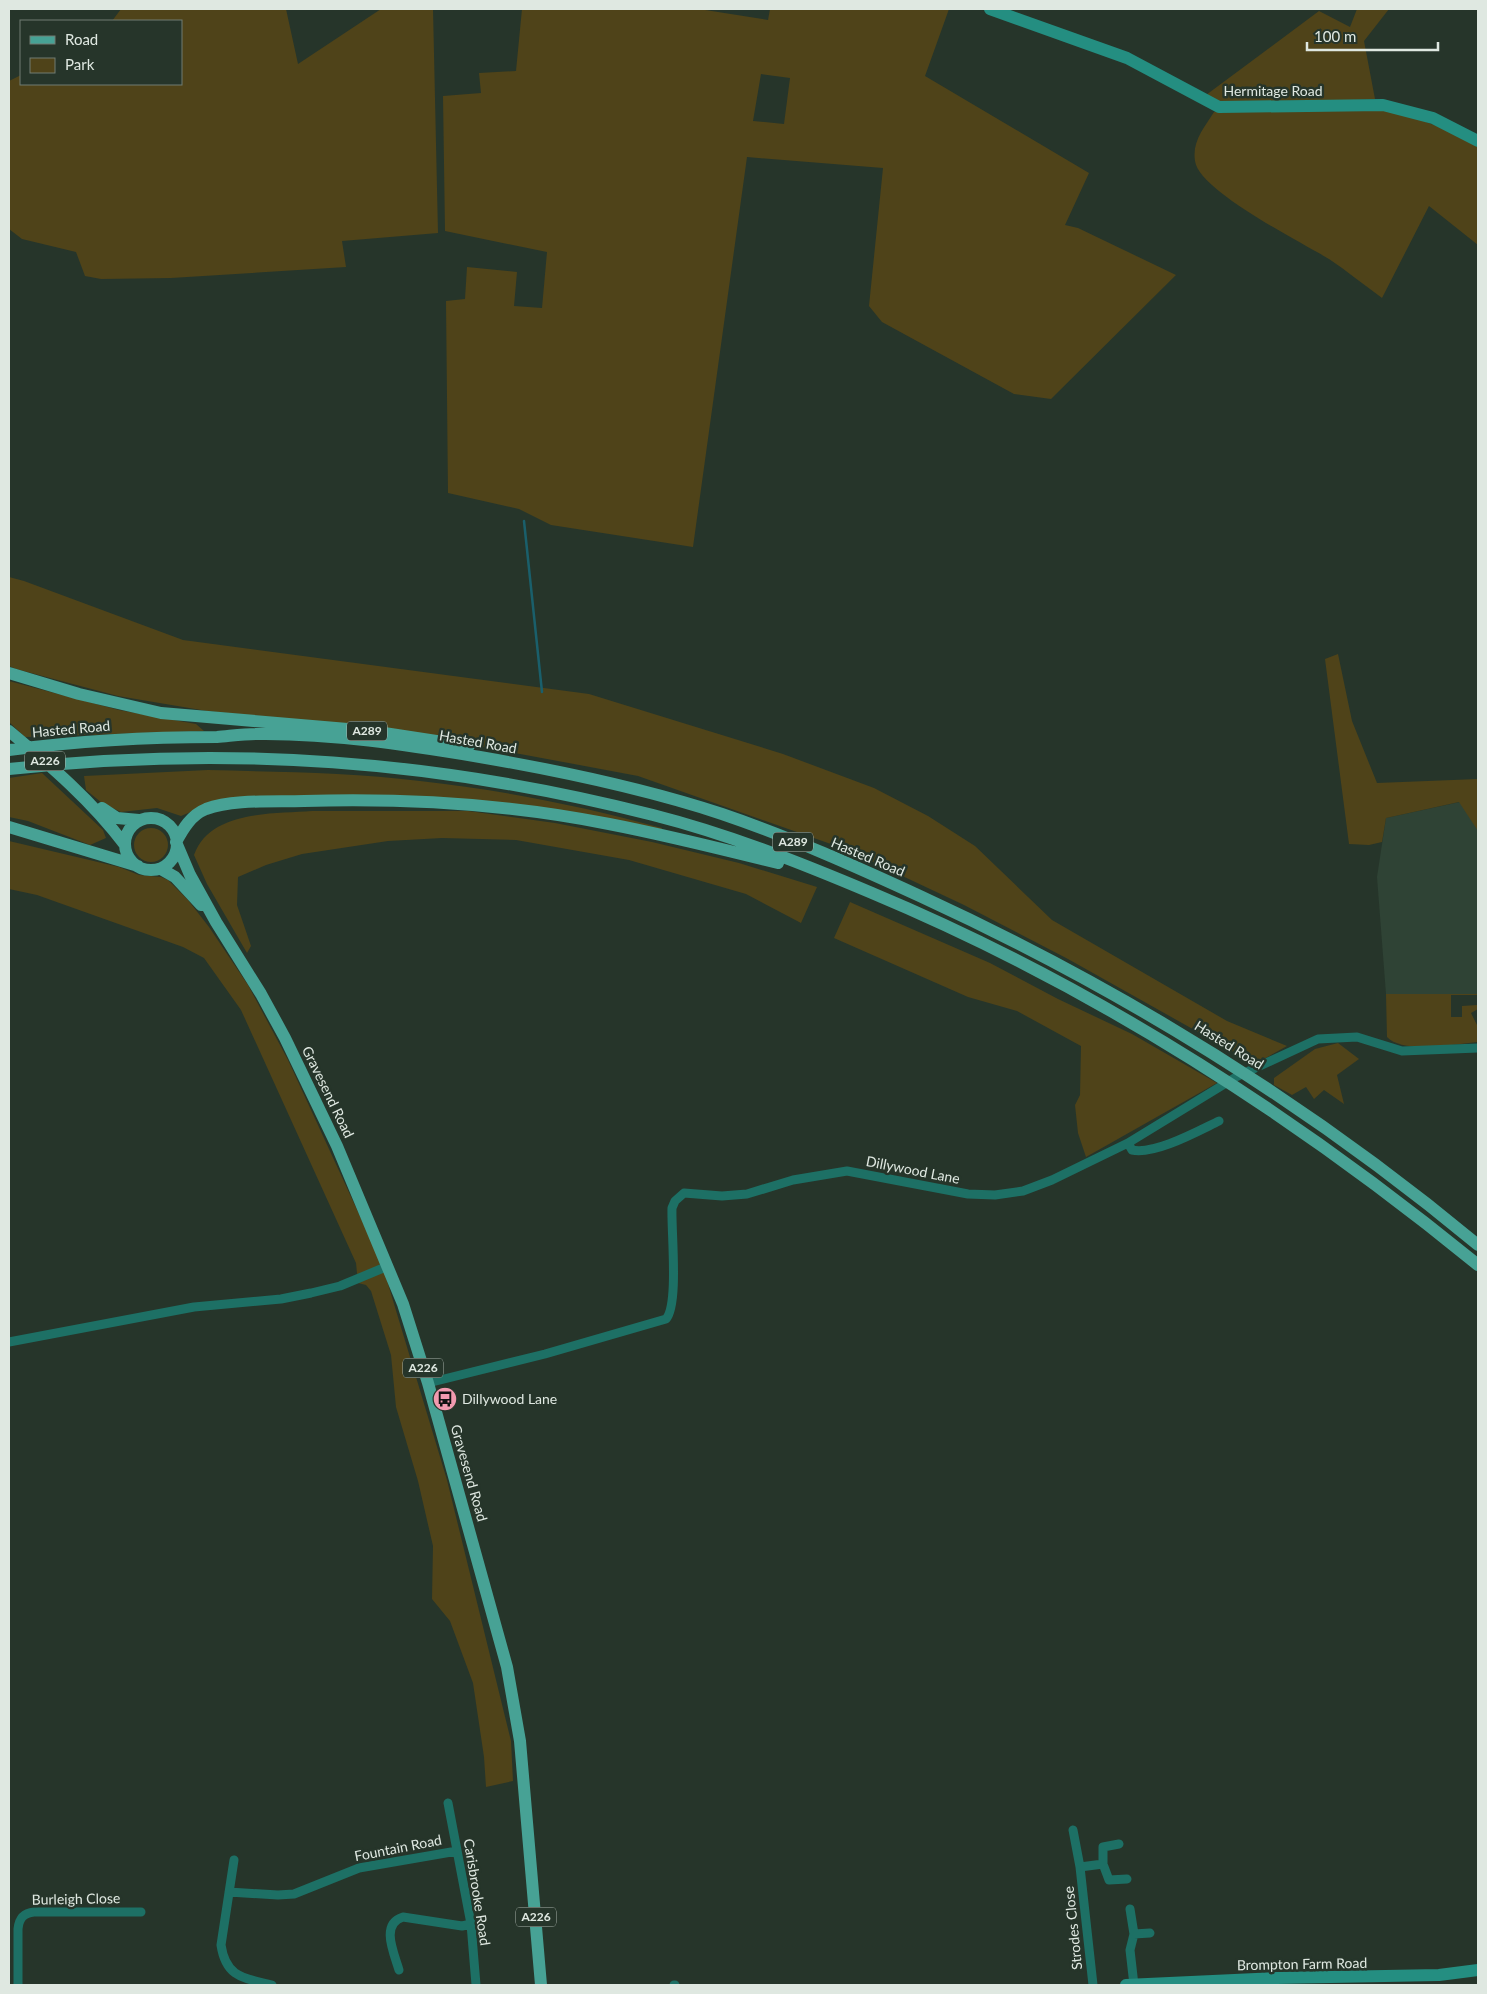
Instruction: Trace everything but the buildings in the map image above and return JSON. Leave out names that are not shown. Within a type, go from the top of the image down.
[{"type":"main road","name":"A289","points":[[9,673],[79,694],[161,713],[371,731],[514,755],[643,784],[722,814]]},
{"type":"main road","name":"A226","points":[[9,730],[80,793],[105,818],[125,845]]},
{"type":"main road","name":"Hasted Road","points":[[9,750],[105,740],[256,734],[332,738],[418,746],[548,769],[622,786],[722,814],[860,868],[1010,937],[1107,990],[1199,1043],[1286,1099],[1413,1192],[1478,1245]]},
{"type":"main road","name":"A289","points":[[9,769],[132,758],[210,756],[303,759],[417,769],[519,786],[653,815],[734,840],[836,878],[923,914],[1006,954],[1137,1024],[1277,1113],[1405,1205],[1478,1264]]},
{"type":"main road","name":"A226","points":[[80,793],[112,816],[139,820]]},
{"type":"main road","name":"A289","points":[[176,842],[189,822],[200,813],[213,808],[291,802],[411,801],[490,807],[607,824],[693,842],[836,878]]},
{"type":"main road","points":[[9,827],[70,844],[120,862],[145,868],[161,869],[171,860],[176,842],[172,829],[165,822],[154,818],[139,820],[127,831],[125,845],[130,858],[145,868]]},
{"type":"main road","name":"Gravesend Road","points":[[176,842],[190,875],[216,922],[261,994],[285,1038],[337,1146],[403,1304],[428,1382],[497,1626],[513,1701],[530,1849],[541,1985]]},
{"type":"main road","name":"Gravesend Road","points":[[161,869],[185,886],[216,922]]},
{"type":"street","name":"Hermitage Road","points":[[990,9],[1127,58],[1219,107],[1384,105],[1433,118],[1478,141]]},
{"type":"street","name":"Dillywood Lane","points":[[428,1382],[545,1354],[664,1320],[670,1313],[672,1303],[672,1208],[675,1201],[684,1193],[722,1196],[747,1194],[793,1180],[847,1172],[968,1194],[996,1196],[1023,1191],[1052,1180],[1128,1144],[1236,1077],[1282,1054],[1318,1039],[1339,1036],[1357,1037],[1402,1051],[1478,1048]]},
{"type":"street","points":[[1128,1144],[1132,1150],[1140,1152],[1171,1143],[1219,1121]]},
{"type":"street","points":[[9,1342],[194,1307],[281,1299],[311,1294],[340,1286],[388,1266]]},
{"type":"street","name":"Carisbrooke Road","points":[[448,1803],[471,1924],[476,1985]]},
{"type":"street","name":"Strodes Close","points":[[1074,1830],[1094,1985]]},
{"type":"street","points":[[1115,1842],[1103,1847],[1103,1864],[1109,1880],[1122,1882]]},
{"type":"street","name":"Fountain Road","points":[[229,1892],[294,1894],[359,1868],[457,1851]]},
{"type":"street","points":[[234,1860],[221,1944],[226,1965],[242,1978],[272,1985]]},
{"type":"street","name":"Strodes Close","points":[[1080,1867],[1103,1864]]},
{"type":"street","points":[[1130,1909],[1134,1934],[1130,1950],[1134,1985]]},
{"type":"street","name":"Burleigh Close","points":[[18,1985],[18,1929],[20,1920],[25,1914],[34,1912],[141,1912]]},
{"type":"street","points":[[399,1970],[390,1940],[390,1928],[396,1919],[403,1917],[462,1926],[471,1924]]},
{"type":"street","points":[[1134,1934],[1150,1933]]},
{"type":"street","name":"Brompton Farm Road","points":[[1126,1985],[1410,1977],[1478,1970]]},
{"type":"shaded area","points":[[1460,802],[1478,819],[1478,994],[1386,994],[1377,877],[1386,818]]},
{"type":"green space","points":[[121,9],[286,9],[298,64],[381,9],[433,9],[438,233],[342,241],[346,267],[171,278],[101,279],[85,276],[76,252],[22,239],[9,229],[9,81],[20,76],[20,85],[182,85],[182,20],[113,20]]},
{"type":"green space","points":[[522,9],[699,9],[768,20],[770,9],[949,9],[925,76],[1089,173],[1065,225],[1078,228],[1176,275],[1051,399],[1014,394],[882,322],[869,306],[883,168],[747,157],[693,547],[551,525],[519,509],[448,493],[446,301],[465,299],[467,267],[517,272],[514,306],[542,308],[547,252],[445,231],[443,96],[481,93],[479,73],[516,71]],"holes":[[[761,74],[790,78],[784,124],[753,121]]]},
{"type":"green space","points":[[1357,9],[1389,9],[1364,41],[1375,99],[1231,106],[1206,95],[1319,11],[1350,27]]},
{"type":"green space","points":[[1388,108],[1453,132],[1478,147],[1478,245],[1429,206],[1382,298],[1329,259],[1232,201],[1214,187],[1201,173],[1195,161],[1197,141],[1214,112]]},
{"type":"green space","points":[[9,577],[183,640],[589,694],[783,754],[874,788],[928,816],[975,846],[1052,920],[1227,1021],[1287,1046],[1255,1064],[1068,959],[964,905],[845,849],[638,776],[382,728],[207,711],[118,696],[16,669],[9,666]]},
{"type":"green space","points":[[1338,654],[1352,721],[1377,783],[1478,779],[1478,831],[1459,802],[1386,818],[1382,842],[1369,845],[1349,844],[1325,659]]},
{"type":"green space","points":[[9,681],[119,710],[196,724],[204,731],[25,737],[9,722]]},
{"type":"green space","points":[[208,770],[341,774],[451,785],[542,800],[662,828],[661,831],[516,805],[205,806],[181,816],[157,808],[121,812],[102,803],[86,790],[84,776]]},
{"type":"green space","points":[[42,773],[103,830],[106,838],[90,845],[28,821],[9,817],[9,778]]},
{"type":"green space","points":[[312,811],[468,811],[555,823],[652,842],[739,863],[817,887],[801,923],[746,894],[629,860],[516,840],[442,838],[388,841],[302,854],[266,865],[238,877],[237,905],[251,946],[247,953],[207,884],[194,855],[202,840],[228,822],[262,814]]},
{"type":"green space","points":[[151,828],[158,829],[163,833],[167,838],[167,852],[163,857],[158,861],[151,862],[144,861],[139,857],[135,852],[134,845],[135,838],[139,833],[144,829]]},
{"type":"green space","points":[[9,841],[119,867],[139,875],[161,877],[168,880],[188,900],[209,927],[248,985],[288,1060],[382,1264],[447,1480],[511,1741],[513,1781],[486,1787],[484,1757],[473,1683],[450,1621],[432,1599],[433,1546],[418,1481],[396,1407],[391,1355],[371,1291],[366,1285],[358,1283],[356,1263],[241,1010],[204,958],[183,947],[37,895],[9,889]]},
{"type":"green space","points":[[850,902],[990,963],[1058,999],[1132,1034],[1217,1083],[1086,1157],[1078,1133],[1075,1105],[1080,1095],[1081,1046],[1017,1011],[968,997],[834,938]]},
{"type":"green space","points":[[1386,994],[1478,994],[1478,1009],[1471,1013],[1478,1027],[1478,1042],[1417,1047],[1394,1042],[1387,1037]],"holes":[[[1451,995],[1477,995],[1477,1005],[1462,1006],[1462,1017],[1451,1017]]]},
{"type":"green space","points":[[1338,1043],[1359,1059],[1337,1075],[1344,1104],[1324,1090],[1314,1099],[1306,1087],[1292,1095],[1274,1085],[1274,1078],[1315,1049]]},
{"type":"waterway","points":[[524,521],[542,692]]},
{"type":"place","name":"Dillywood Lane","points":[[445,1399]]}]
